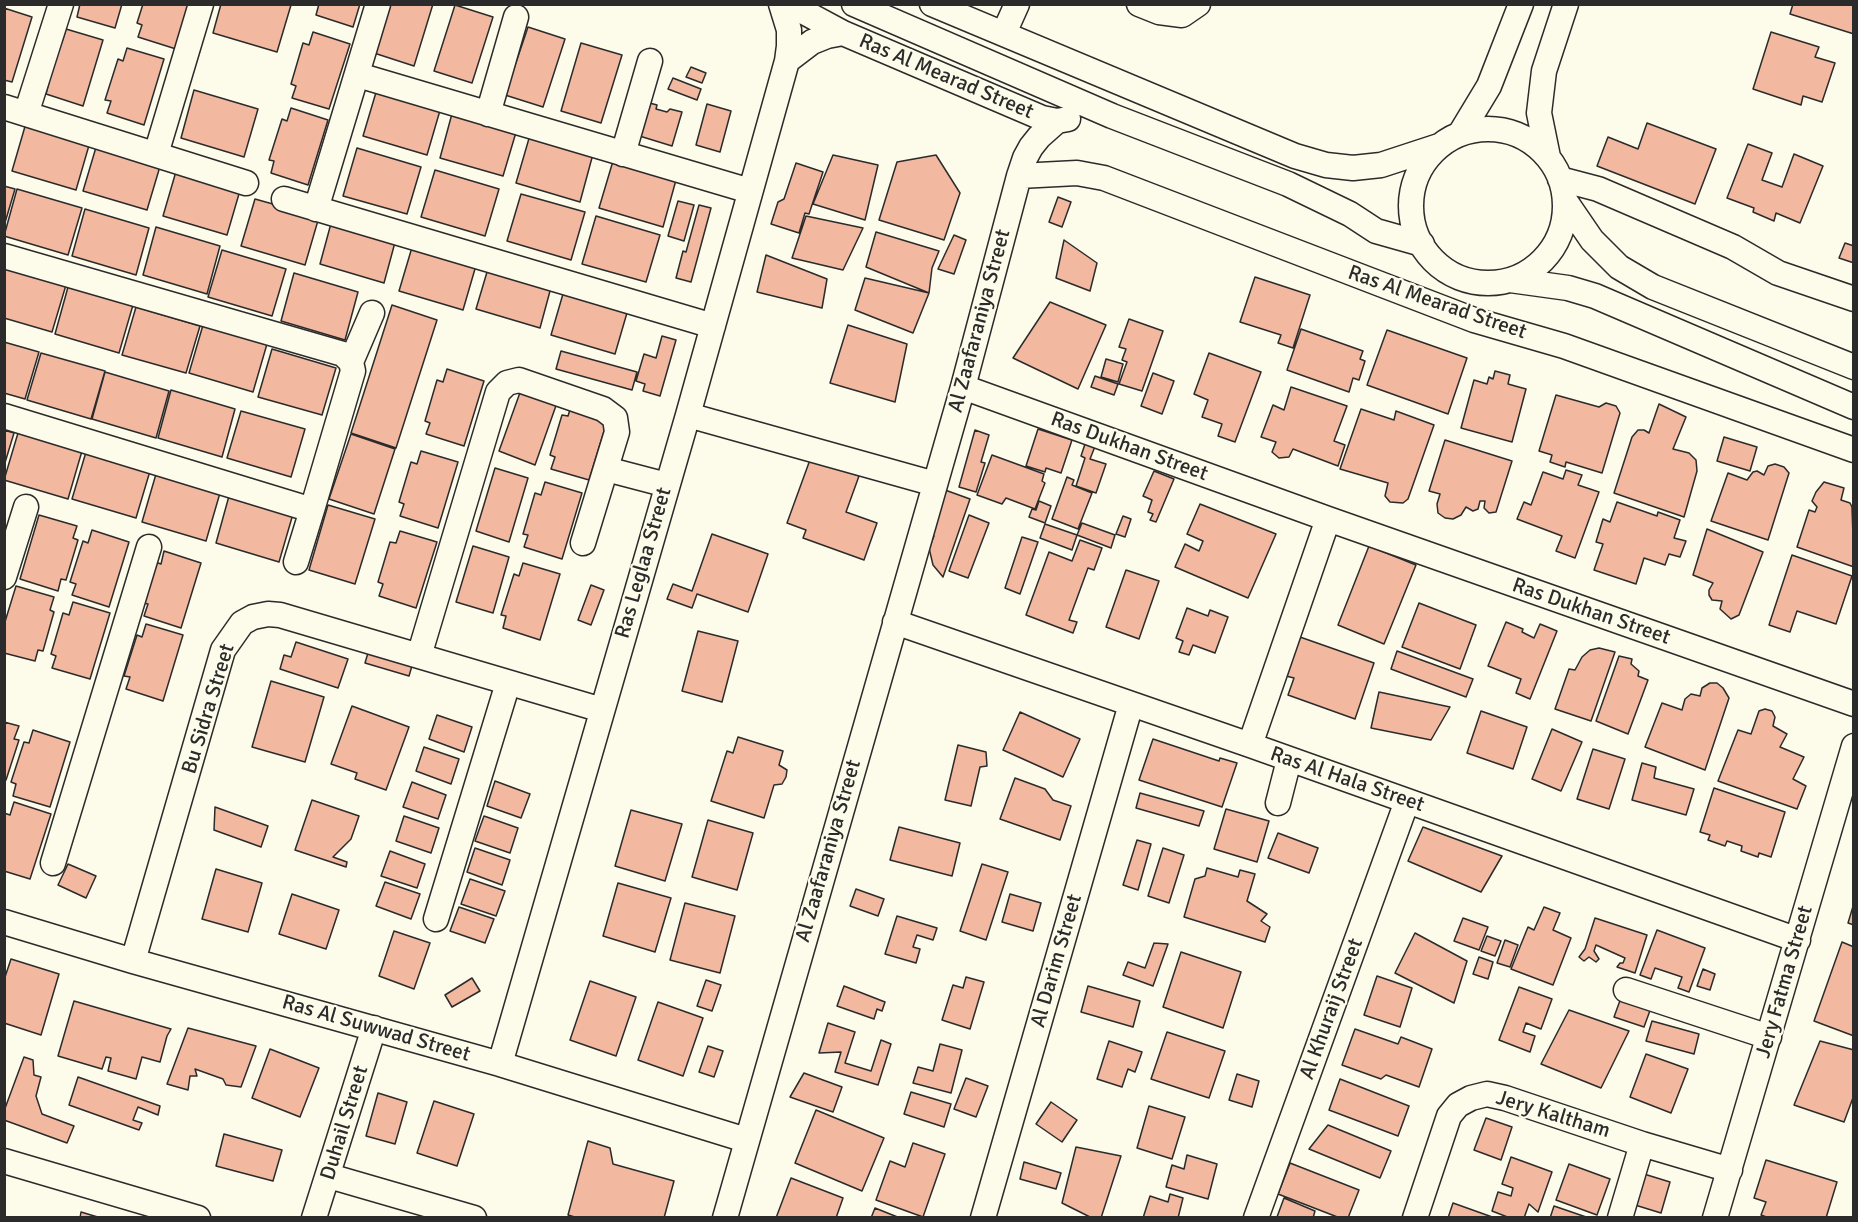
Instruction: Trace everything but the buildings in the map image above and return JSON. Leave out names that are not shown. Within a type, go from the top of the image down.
[{"type":"street","points":[[61,4],[15,111],[246,183]]},
{"type":"street","points":[[156,154],[201,4]]},
{"type":"street","points":[[316,209],[378,4]]},
{"type":"street","name":"Ras Leglaa Street","points":[[500,1064],[787,61],[789,30],[781,4]]},
{"type":"street","name":"Ras Al Mearad Street","points":[[789,4],[843,33],[1042,118],[1057,121],[1112,116]]},
{"type":"street","name":"Ras Al Mearad Street","points":[[854,4],[1112,116],[1288,184],[1350,214],[1376,231],[1422,244]]},
{"type":"street","points":[[932,4],[1295,156],[1326,165],[1353,168],[1382,165],[1439,146],[1460,134],[1483,129],[1507,131],[1530,141],[1548,157]]},
{"type":"street","points":[[1004,33],[1017,4]]},
{"type":"street","points":[[1139,4],[1159,12],[1182,15],[1198,4]]},
{"type":"street","points":[[1460,134],[1490,86],[1521,4]]},
{"type":"street","points":[[1510,280],[1533,269],[1551,251],[1563,228],[1566,202],[1560,178],[1548,157],[1539,113],[1544,71],[1566,4]]},
{"type":"street","points":[[488,114],[516,17]]},
{"type":"street","points":[[787,61],[812,42],[843,33]]},
{"type":"street","points":[[623,154],[650,61]]},
{"type":"street","points":[[358,75],[750,191]]},
{"type":"street","name":"Al Zaafaraniya Street","points":[[725,1218],[963,387],[1022,167],[1023,141],[1018,126],[1010,111],[998,99]]},
{"type":"street","name":"Al Zaafaraniya Street","points":[[1022,167],[1039,137],[1057,121]]},
{"type":"street","points":[[1439,146],[1424,162],[1415,182],[1411,203],[1413,225],[1422,244],[1438,265],[1460,278],[1485,283],[1510,280],[1568,288],[1595,296],[1854,407]]},
{"type":"street","name":"Ras Al Mearad Street","points":[[1022,167],[1104,178],[1473,320],[1564,346],[1854,450]]},
{"type":"street","points":[[1560,178],[1598,189],[1733,247],[1778,273],[1854,299]]},
{"type":"street","points":[[284,199],[713,326]]},
{"type":"street","points":[[1566,202],[1593,240],[1619,267],[1653,287],[1854,367]]},
{"type":"street","points":[[4,256],[338,353],[351,362]]},
{"type":"street","points":[[296,562],[352,375],[351,362],[372,313]]},
{"type":"street","points":[[419,656],[498,392],[507,383],[519,380],[603,409],[615,418],[617,432],[583,543]]},
{"type":"street","name":"Ras Dukhan Street","points":[[963,387],[1328,519],[1854,704]]},
{"type":"street","points":[[4,416],[312,510]]},
{"type":"street","points":[[687,416],[934,484]]},
{"type":"street","points":[[606,469],[667,484]]},
{"type":"street","points":[[4,577],[26,507]]},
{"type":"street","points":[[1250,745],[1328,519]]},
{"type":"street","points":[[53,863],[149,547]]},
{"type":"street","name":"Bu Sidra Street","points":[[133,961],[224,650],[242,623],[254,617],[280,615],[602,710]]},
{"type":"street","name":"Ras Al Hala Street","points":[[895,622],[1250,745],[1798,940]]},
{"type":"street","points":[[436,919],[508,683]]},
{"type":"street","name":"Al Darim Street","points":[[983,1218],[1131,704]]},
{"type":"street","name":"Jery Fatma Street","points":[[1715,1218],[1854,746]]},
{"type":"street","points":[[1278,803],[1289,760]]},
{"type":"street","name":"Al Khuraij Street","points":[[1256,1218],[1407,801]]},
{"type":"street","name":"Ras Al Suwwad Street","points":[[4,922],[133,961],[500,1064],[746,1140]]},
{"type":"street","points":[[1626,990],[1769,1037]]},
{"type":"street","name":"Duhail Street","points":[[314,1218],[374,1028]]},
{"type":"street","name":"Jery Kaltham","points":[[1415,1218],[1449,1116],[1458,1106],[1471,1098],[1486,1094],[1505,1098],[1642,1144],[1730,1170]]},
{"type":"street","points":[[1620,1218],[1642,1144]]},
{"type":"street","points":[[4,1161],[198,1218]]},
{"type":"street","points":[[328,1176],[474,1218]]}]
